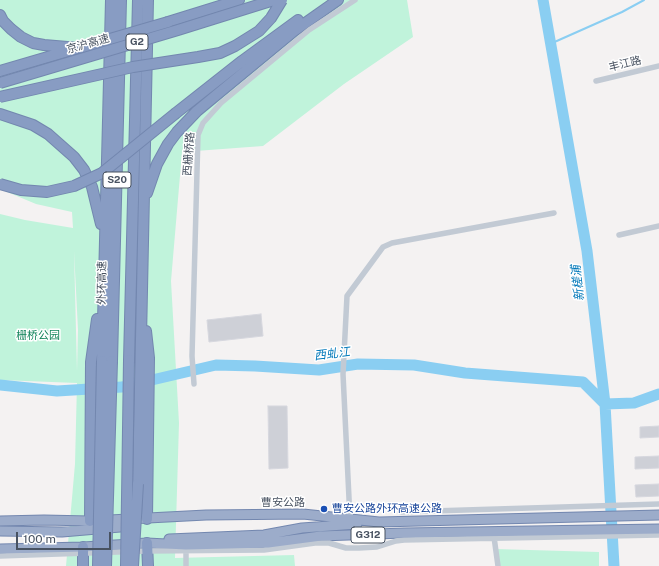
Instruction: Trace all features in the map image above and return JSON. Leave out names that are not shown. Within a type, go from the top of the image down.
[{"type":"highway","name":"外环高速","points":[[106,566],[107,361],[121,0]]},
{"type":"highway","name":"S20","points":[[126,566],[139,359],[138,0]]},
{"type":"highway","points":[[133,566],[138,484],[139,359],[148,0]]},
{"type":"highway","name":"京沪高速","points":[[0,71],[221,4],[239,0]]},
{"type":"highway","name":"京沪高速","points":[[0,83],[274,0]]},
{"type":"highway","points":[[0,97],[133,66],[198,57],[220,52],[236,46],[259,31],[271,18],[282,0]]},
{"type":"highway","points":[[0,184],[21,190],[46,192],[74,186],[102,173],[260,47],[331,0]]},
{"type":"highway","points":[[143,208],[150,182],[162,154],[177,132],[197,111],[294,31],[338,0]]},
{"type":"highway","points":[[98,566],[107,361],[103,277],[111,2]]},
{"type":"highway","points":[[0,15],[3,21],[11,29],[21,37],[33,43],[44,46],[79,48]]},
{"type":"highway","points":[[0,114],[33,125],[48,134],[74,157],[84,170],[92,187],[104,240]]},
{"type":"highway","points":[[103,277],[91,362],[90,521],[144,545]]},
{"type":"highway","points":[[0,531],[62,532],[133,526],[147,519],[149,412],[139,359]]},
{"type":"highway","name":"曹安公路","points":[[0,521],[90,521],[206,515],[303,514],[379,522],[659,515]]},
{"type":"highway","points":[[0,549],[83,550],[93,543],[115,540],[144,545],[264,535],[302,528],[379,522]]},
{"type":"highway","name":"G312","points":[[144,545],[186,548],[268,543],[321,536],[591,533],[636,532],[659,529]]},
{"type":"highway","points":[[144,545],[148,566]]},
{"type":"highway","points":[[83,550],[83,566]]},
{"type":"street","name":"西栅桥路","points":[[194,384],[192,356],[198,135],[203,123],[221,103],[309,30],[355,0]]},
{"type":"street","name":"丰江路","points":[[596,81],[659,66]]},
{"type":"street","points":[[350,519],[343,374],[347,296],[383,247],[392,243],[554,213]]},
{"type":"street","points":[[619,235],[659,226]]},
{"type":"street","points":[[400,512],[659,504]]},
{"type":"street","points":[[636,532],[659,535]]},
{"type":"street","points":[[186,566],[186,548],[264,550],[315,543],[329,543],[346,548],[359,548],[377,547],[404,540],[494,535],[498,566]]},
{"type":"street","points":[[0,556],[144,545]]},
{"type":"green space","name":"栅桥公园","points":[[0,0],[407,0],[413,37],[344,84],[263,146],[182,152],[171,281],[179,423],[175,558],[294,555],[295,566],[66,566],[75,464],[77,383],[0,380],[0,214],[73,228],[72,212],[36,204],[0,189]],"holes":[[[74,251],[78,330],[77,371]]]},
{"type":"green space","points":[[495,549],[599,552],[599,566],[498,566]]},
{"type":"building","points":[[261,314],[263,336],[209,342],[207,320]]},
{"type":"building","points":[[268,406],[287,406],[288,468],[269,469]]},
{"type":"building","points":[[659,426],[659,437],[640,438],[640,427]]},
{"type":"building","points":[[659,456],[659,468],[635,469],[635,457]]},
{"type":"building","points":[[659,484],[659,496],[636,497],[635,485]]},
{"type":"waterway","name":"新槎浦","points":[[543,0],[587,251],[605,404],[614,566]]},
{"type":"waterway","points":[[550,44],[622,12],[644,0]]},
{"type":"waterway","name":"西虬江","points":[[0,385],[57,391],[122,387],[216,365],[319,370],[358,364],[414,365],[465,373],[583,382],[605,404],[634,403],[659,394]]},
{"type":"place","name":"曹安公路外环高速公路","points":[[324,509]]}]
